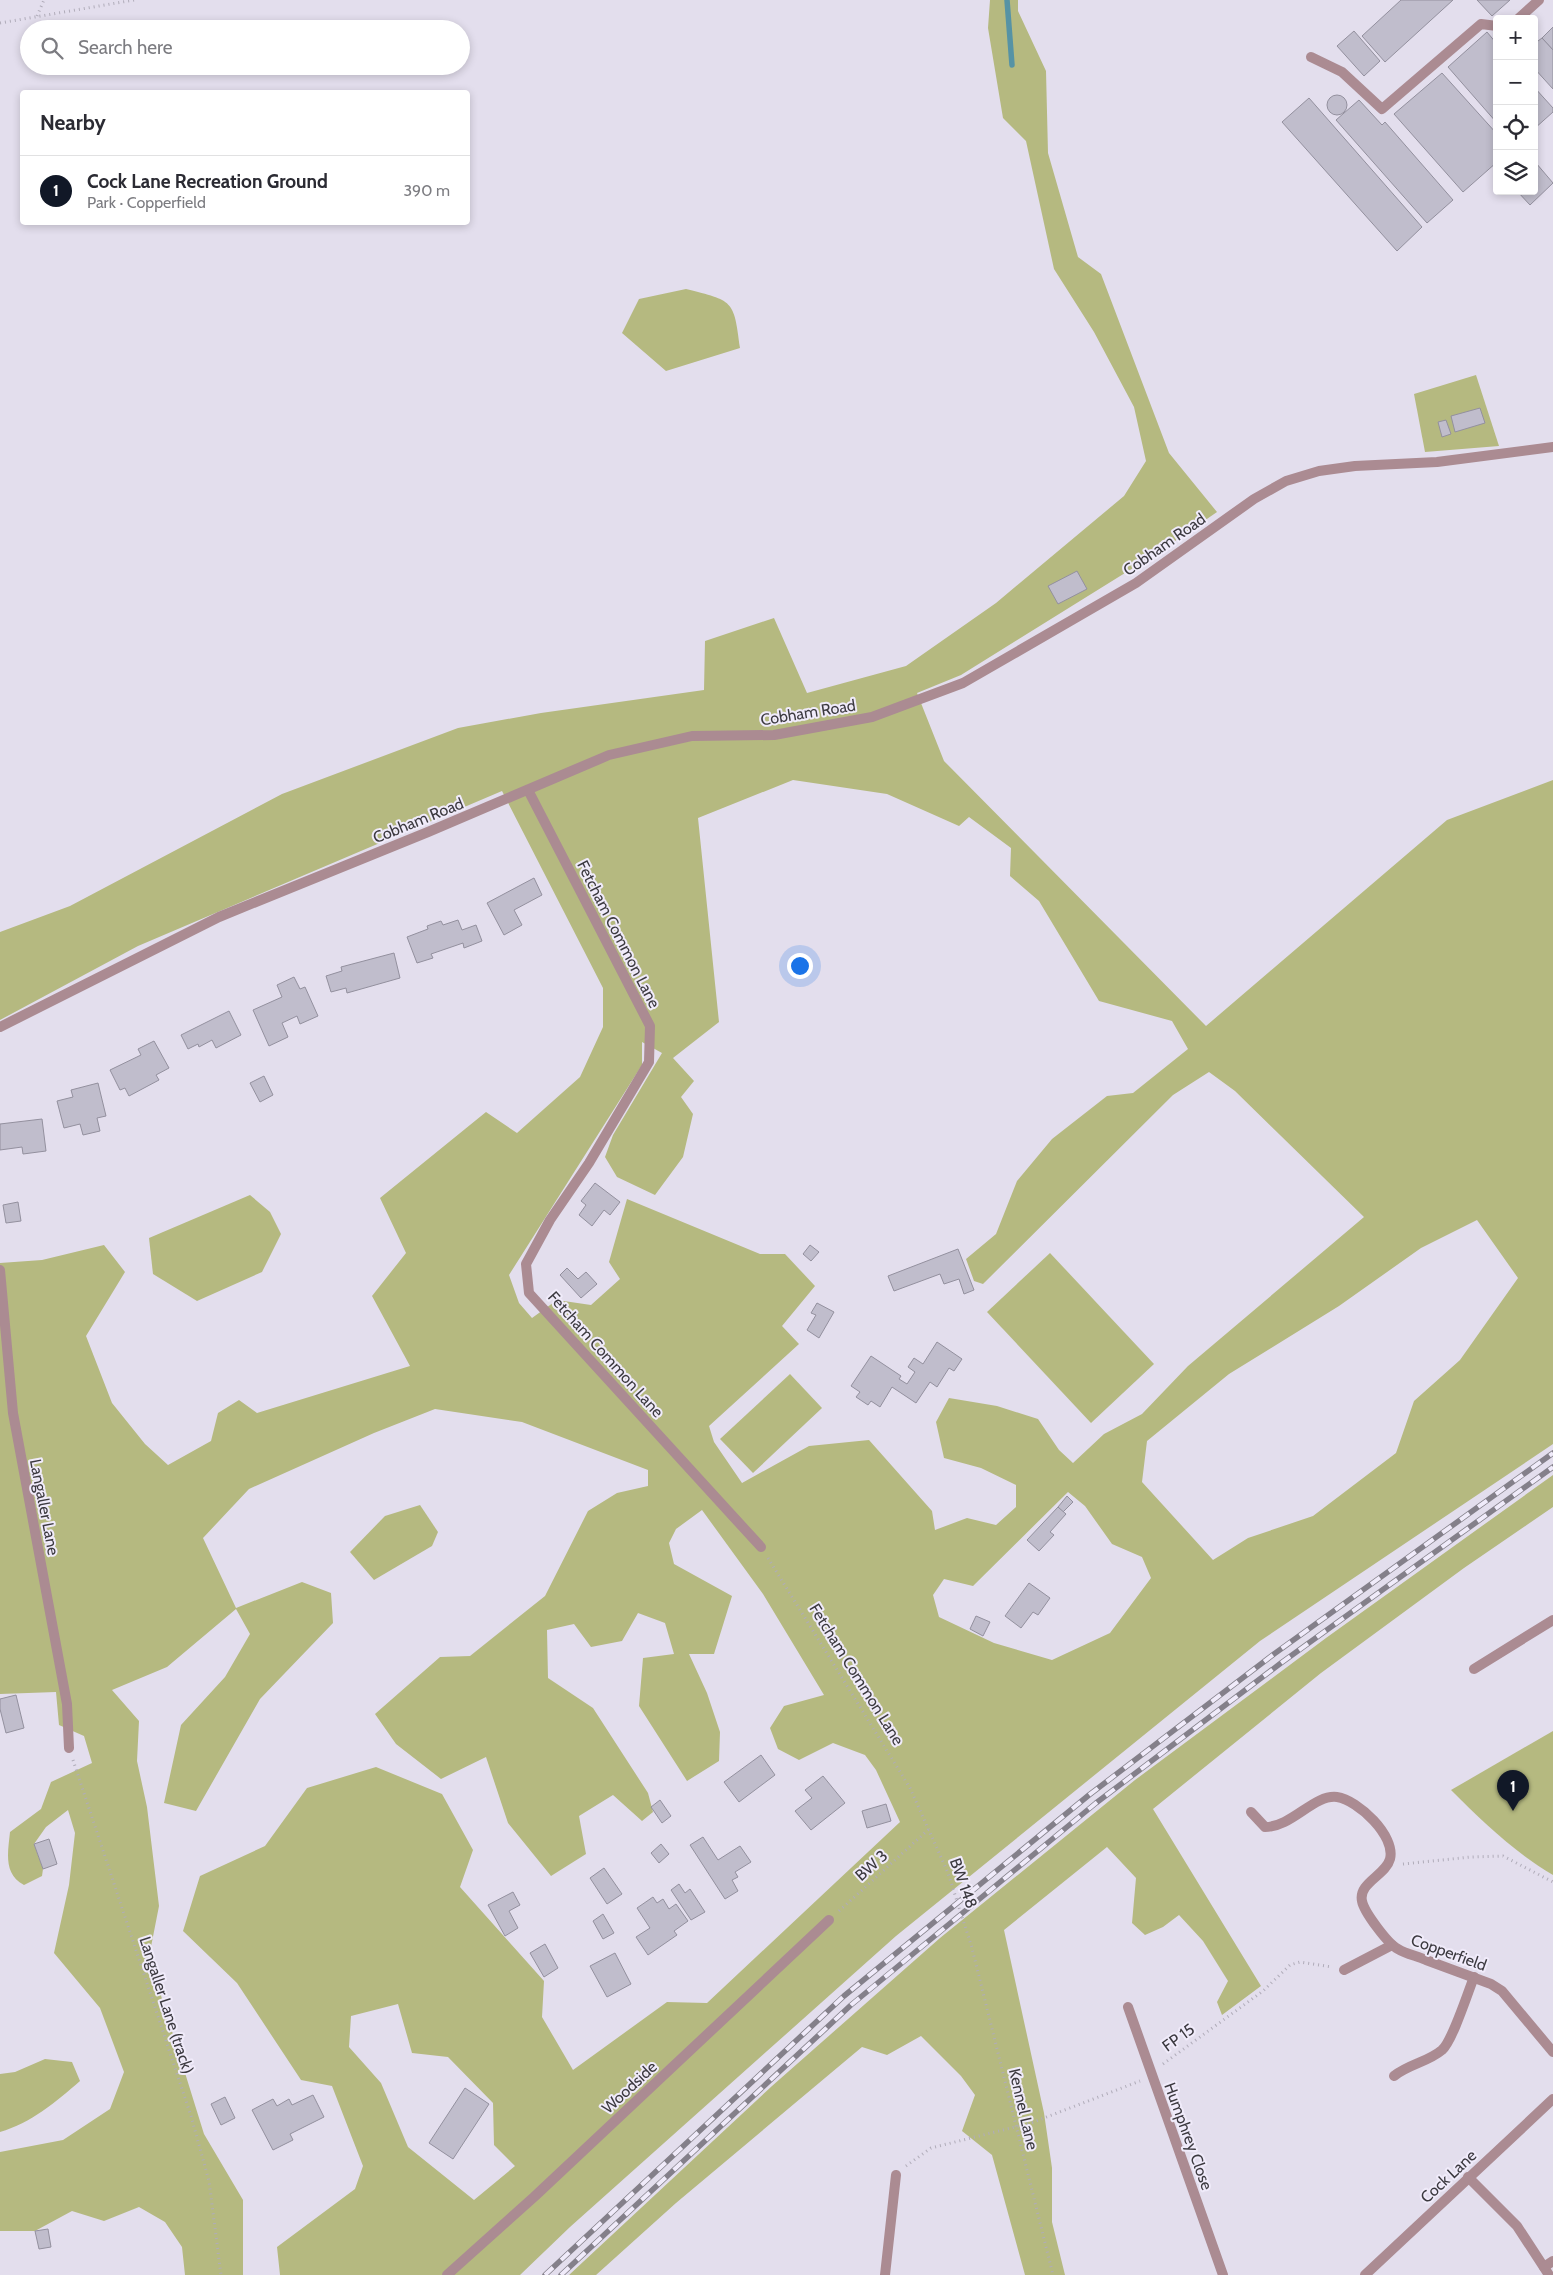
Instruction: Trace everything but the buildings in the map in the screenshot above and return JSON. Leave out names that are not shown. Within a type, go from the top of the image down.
[{"type":"street","points":[[1522,15],[1539,0]]},
{"type":"street","points":[[1311,57],[1342,72],[1382,109],[1481,24],[1493,26]]},
{"type":"street","name":"Cobham Road","points":[[0,1027],[219,918],[528,790],[609,754],[692,736],[774,735],[872,717],[962,682],[1136,583],[1254,498],[1286,481],[1319,470],[1354,466],[1437,462],[1553,447]]},
{"type":"street","name":"Fetcham Common Lane","points":[[528,790],[650,1026],[649,1062],[589,1163],[550,1220],[526,1264],[530,1293],[761,1547]]},
{"type":"street","name":"Langaller Lane","points":[[0,1270],[12,1413],[66,1704],[69,1748]]},
{"type":"street","points":[[1474,1669],[1553,1620]]},
{"type":"street","points":[[1251,1812],[1265,1827],[1274,1827],[1289,1821],[1321,1800],[1334,1797],[1348,1800],[1368,1814],[1390,1846],[1391,1857],[1387,1868]]},
{"type":"street","name":"Copperfield","points":[[1387,1868],[1364,1888],[1361,1899],[1365,1910],[1392,1945],[1397,1949],[1491,1984],[1502,1991],[1553,2052]]},
{"type":"street","name":"Woodside","points":[[447,2275],[541,2190],[829,1920]]},
{"type":"street","points":[[1344,1970],[1392,1945]]},
{"type":"street","points":[[1394,2076],[1404,2068],[1433,2056],[1445,2048],[1474,1978]]},
{"type":"street","name":"Humphrey Close","points":[[1128,2007],[1223,2275]]},
{"type":"street","name":"Cock Lane","points":[[1365,2275],[1553,2099]]},
{"type":"street","points":[[885,2275],[896,2175]]},
{"type":"street","points":[[1468,2177],[1517,2226],[1549,2268]]},
{"type":"path","points":[[37,17],[44,0]]},
{"type":"path","points":[[0,23],[134,0]]},
{"type":"path","name":"Fetcham Common Lane","points":[[761,1547],[910,1788],[929,1828]]},
{"type":"path","name":"Langaller Lane (track)","points":[[69,1748],[191,2116],[209,2181],[221,2275]]},
{"type":"path","name":"BW 148","points":[[929,1828],[948,1873],[972,1948]]},
{"type":"path","name":"BW 3","points":[[829,1920],[929,1828]]},
{"type":"path","points":[[1387,1868],[1416,1862],[1503,1856],[1553,1882]]},
{"type":"path","name":"Kennel Lane","points":[[972,1948],[1053,2275]]},
{"type":"path","name":"FP 15","points":[[896,2175],[919,2155],[931,2148],[1031,2123],[1126,2087],[1152,2074],[1165,2062],[1263,1991],[1290,1965],[1300,1962],[1344,1970]]},
{"type":"green space","points":[[990,0],[1018,0],[1018,11],[1046,71],[1048,153],[1078,257],[1101,274],[1169,453],[1217,512],[1162,550],[961,675],[917,693],[944,761],[1206,1026],[1447,820],[1553,780],[1553,1444],[1260,1641],[896,1936],[570,2227],[520,2275],[280,2275],[277,2247],[355,2189],[363,2166],[332,2086],[301,2080],[237,1983],[183,1931],[200,1876],[265,1846],[307,1788],[376,1767],[442,1794],[473,1850],[460,1887],[544,1981],[542,2017],[573,2070],[667,2002],[707,2003],[900,1822],[876,1770],[865,1755],[833,1743],[799,1760],[778,1749],[770,1728],[784,1706],[824,1695],[763,1594],[702,1510],[676,1529],[669,1543],[674,1564],[732,1596],[714,1654],[689,1654],[707,1693],[720,1732],[719,1761],[687,1781],[639,1706],[643,1658],[674,1654],[665,1623],[638,1613],[622,1641],[591,1647],[574,1624],[547,1630],[548,1678],[593,1708],[648,1793],[653,1812],[642,1821],[613,1795],[579,1816],[586,1854],[551,1876],[508,1823],[486,1757],[441,1779],[396,1744],[375,1714],[440,1657],[470,1656],[545,1596],[588,1511],[617,1493],[648,1486],[648,1470],[522,1422],[435,1409],[374,1433],[249,1489],[203,1538],[236,1608],[302,1582],[331,1593],[333,1623],[260,1699],[196,1811],[164,1803],[181,1725],[225,1677],[250,1634],[236,1609],[167,1667],[112,1690],[139,1721],[137,1761],[147,1807],[159,1906],[149,1957],[204,2134],[243,2200],[243,2275],[185,2275],[182,2247],[165,2222],[139,2207],[104,2221],[72,2211],[35,2231],[0,2231],[0,2152],[63,2140],[110,2109],[124,2072],[100,2008],[54,1953],[69,1885],[75,1833],[68,1810],[46,1827],[34,1844],[43,1869],[42,1876],[24,1885],[13,1875],[8,1862],[10,1832],[41,1809],[51,1782],[92,1763],[84,1736],[59,1725],[56,1692],[0,1694],[0,1263],[42,1260],[104,1245],[125,1272],[86,1336],[112,1403],[145,1444],[168,1465],[211,1441],[218,1413],[239,1400],[257,1413],[410,1366],[372,1296],[406,1253],[380,1198],[486,1112],[517,1133],[580,1077],[603,1027],[603,988],[502,791],[138,946],[0,1020],[0,932],[70,906],[282,794],[458,728],[541,713],[704,690],[705,641],[774,618],[807,693],[906,666],[996,603],[1124,496],[1146,461],[1134,407],[1094,332],[1054,269],[1026,141],[1003,118],[988,28]],"holes":[[[793,780],[887,794],[959,826],[969,817],[1011,848],[1010,876],[1039,901],[1099,1001],[1172,1021],[1188,1049],[1133,1093],[1107,1096],[1052,1139],[1017,1181],[996,1234],[966,1259],[974,1281],[983,1284],[1173,1095],[1209,1072],[1235,1091],[1364,1217],[1188,1366],[1142,1414],[1104,1434],[1073,1463],[1059,1450],[1038,1419],[997,1406],[949,1398],[936,1422],[944,1458],[981,1468],[1016,1485],[1016,1507],[996,1525],[967,1518],[935,1530],[932,1511],[869,1440],[809,1446],[742,1483],[714,1442],[709,1426],[799,1344],[782,1326],[815,1286],[785,1254],[760,1254],[627,1199],[609,1262],[620,1279],[591,1305],[557,1300],[532,1318],[519,1303],[509,1275],[642,1065],[642,1042],[662,1053],[613,1135],[605,1157],[617,1177],[655,1195],[683,1157],[693,1114],[681,1097],[694,1081],[673,1058],[719,1022],[698,818]],[[1477,1220],[1518,1278],[1460,1360],[1414,1401],[1396,1453],[1313,1516],[1248,1538],[1213,1560],[1142,1482],[1147,1441],[1229,1374],[1339,1306],[1421,1248]],[[1068,1492],[1085,1506],[1112,1544],[1142,1557],[1151,1578],[1110,1633],[1052,1660],[994,1643],[939,1617],[933,1595],[944,1579],[973,1586]],[[398,2004],[412,2053],[448,2057],[493,2103],[494,2145],[515,2166],[474,2200],[408,2147],[381,2083],[349,2047],[351,2016]]]},
{"type":"green space","points":[[686,289],[713,296],[728,305],[733,311],[736,320],[740,348],[666,371],[622,333],[639,299]]},
{"type":"green space","points":[[1476,375],[1499,446],[1425,452],[1414,394]]},
{"type":"green space","points":[[250,1195],[270,1212],[281,1234],[262,1272],[197,1301],[153,1274],[149,1238]]},
{"type":"green space","points":[[1050,1253],[1154,1364],[1091,1423],[987,1312]]},
{"type":"green space","points":[[790,1374],[822,1408],[753,1473],[720,1439]]},
{"type":"green space","points":[[1553,1475],[1553,1507],[1464,1568],[1321,1673],[1153,1809],[1261,1986],[1222,2015],[1217,2002],[1228,1981],[1203,1941],[1179,1915],[1163,1927],[1145,1935],[1132,1923],[1136,1878],[1107,1847],[1004,1930],[1044,2113],[1052,2168],[1052,2222],[1065,2275],[1025,2275],[992,2155],[962,2131],[975,2095],[961,2076],[921,2036],[887,2055],[862,2047],[676,2203],[596,2275],[569,2275],[772,2086],[940,1938],[1135,1780],[1326,1638]]},
{"type":"green space","points":[[420,1505],[438,1532],[432,1546],[374,1580],[350,1552],[385,1516]]},
{"type":"green space","points":[[1553,1731],[1553,1875],[1525,1857],[1487,1825],[1451,1790]]},
{"type":"green space","points":[[45,2059],[72,2062],[80,2081],[33,2117],[0,2132],[0,2074],[15,2072]]},
{"type":"waterway","points":[[1007,0],[1012,65]]},
{"type":"railway","points":[[545,2275],[844,1996],[1089,1795],[1274,1654],[1553,1453]]},
{"type":"railway","points":[[561,2275],[851,2005],[1096,1803],[1281,1663],[1553,1467]]},
{"type":"place","name":"Cock Lane Recreation Ground","points":[[1513,1811]]}]
